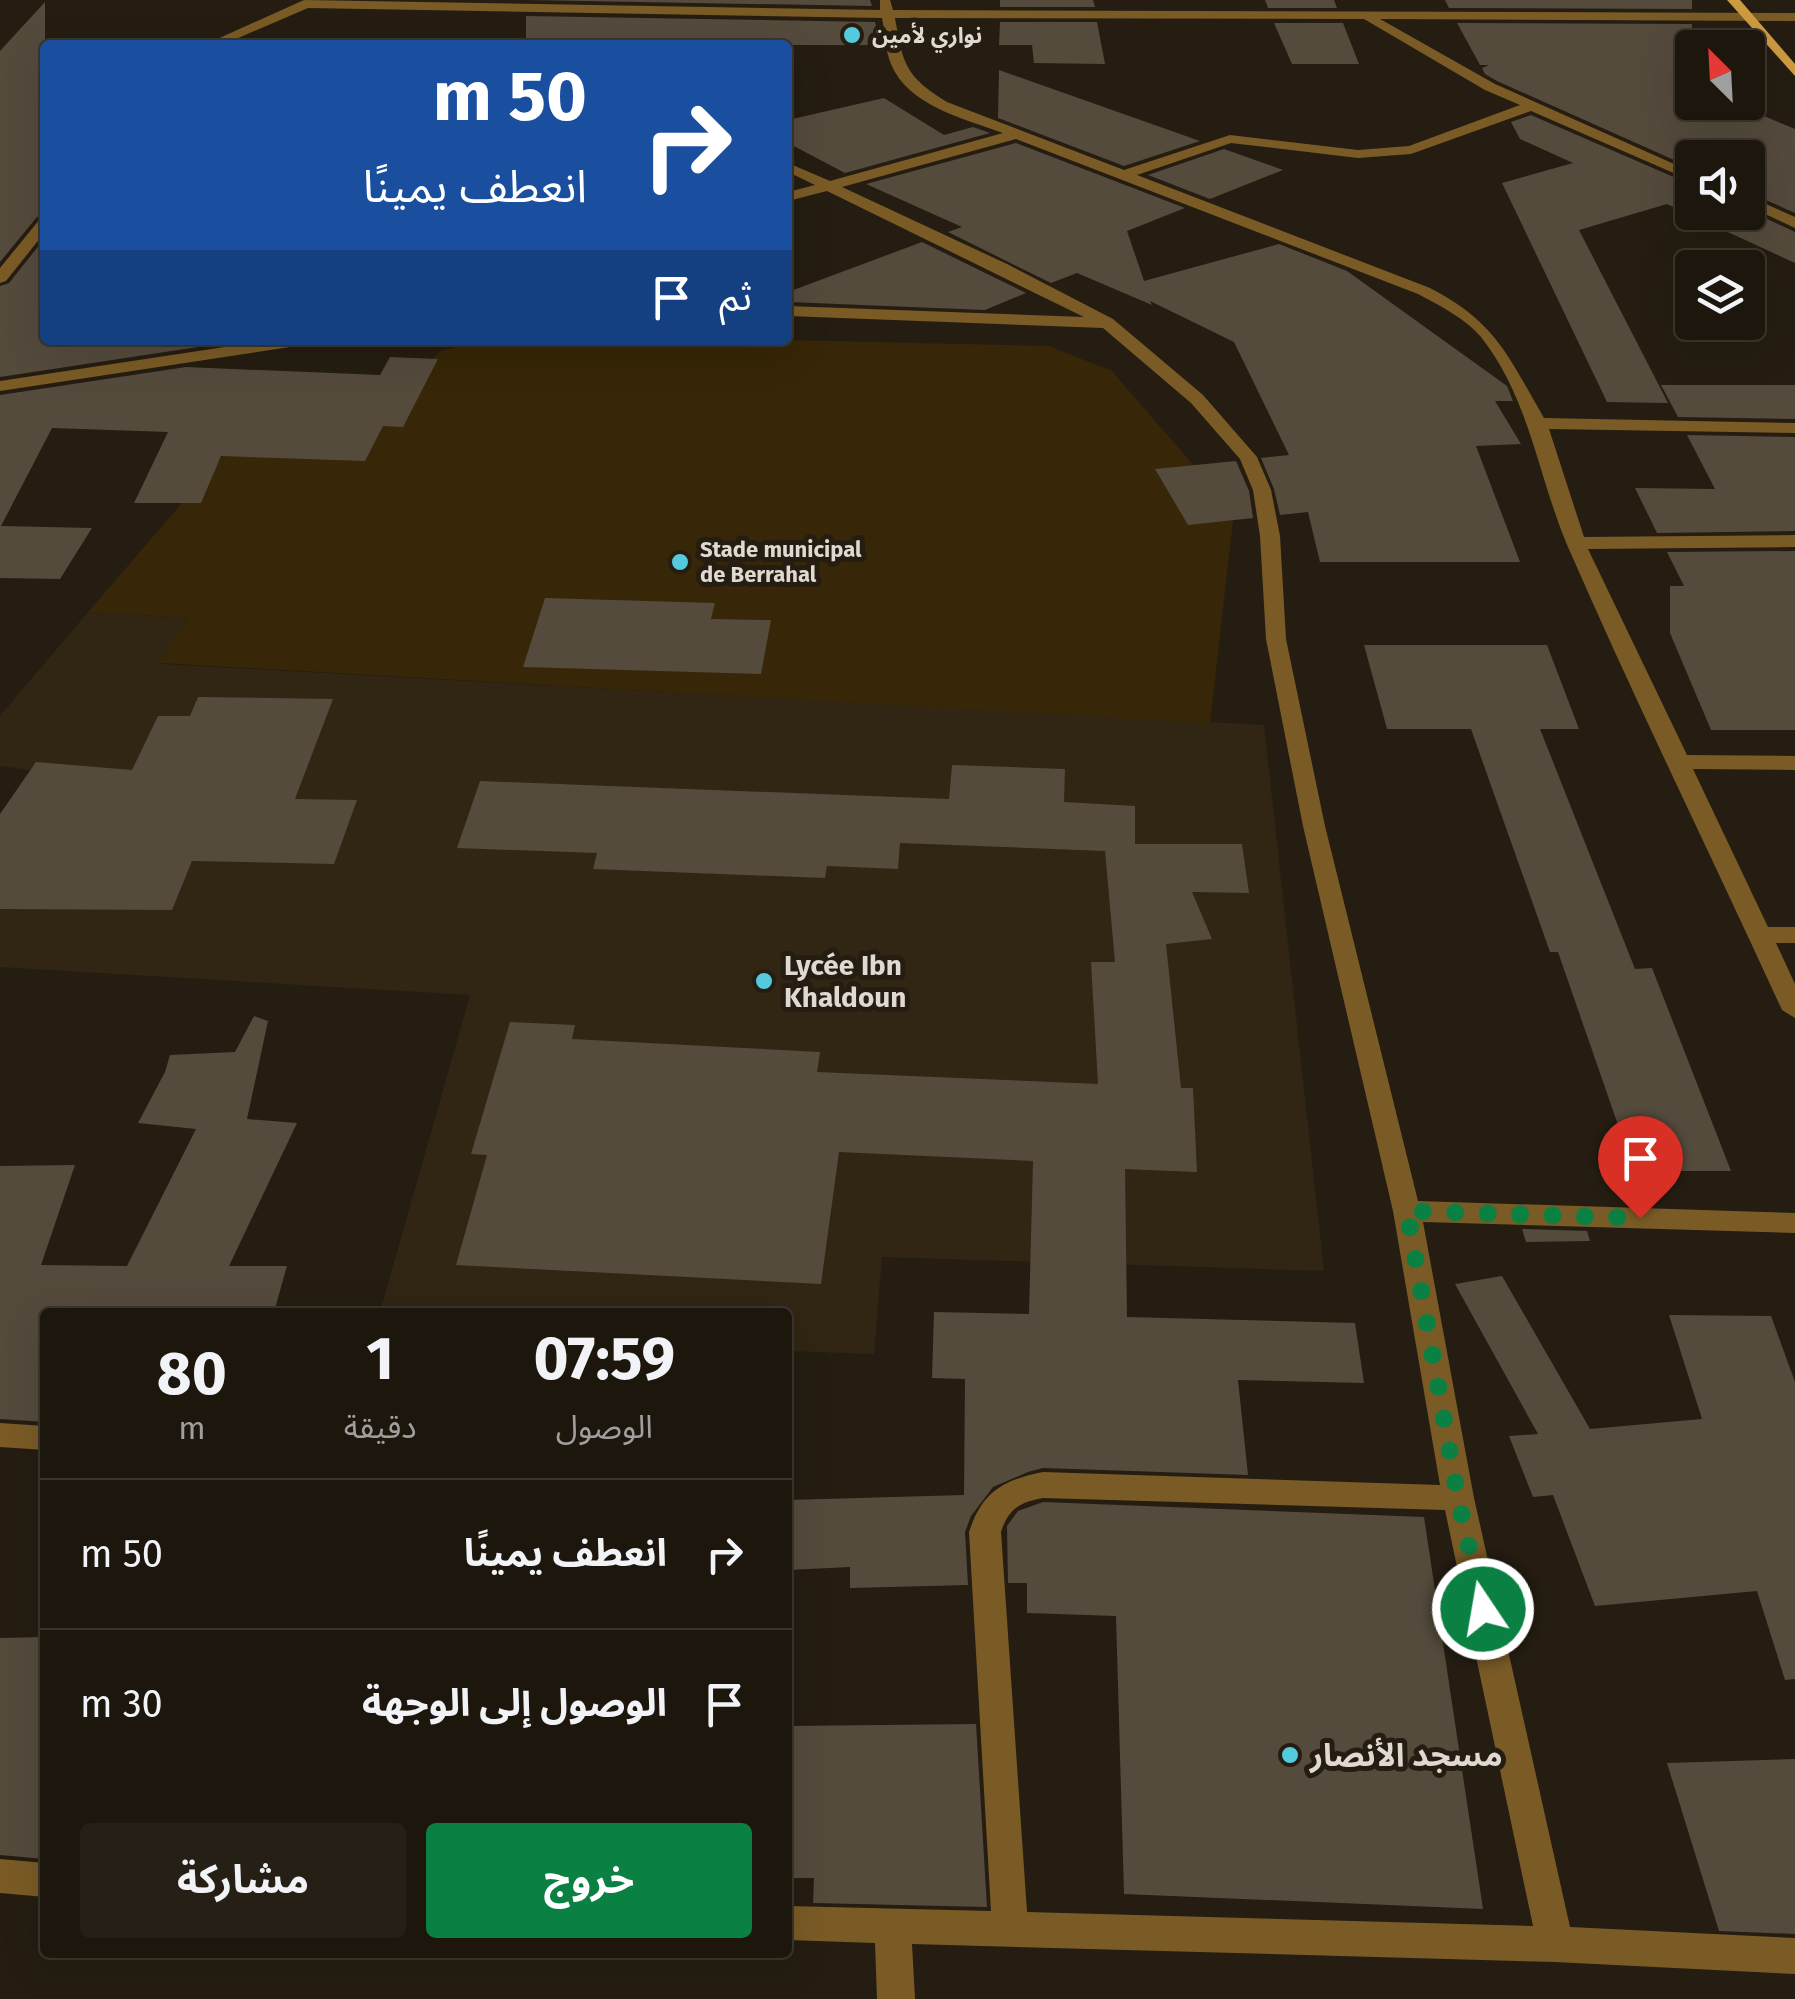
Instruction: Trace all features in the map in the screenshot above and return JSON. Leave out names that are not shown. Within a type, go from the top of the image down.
[{"type":"main road","points":[[1733,0],[1795,72]]},
{"type":"street","points":[[223,40],[312,2],[886,7],[1365,17],[1795,17]]},
{"type":"street","points":[[886,7],[896,67],[906,81],[942,106],[1278,233],[1456,307],[1487,334],[1538,423],[1576,544],[1795,1010]]},
{"type":"street","points":[[1365,17],[1531,106],[1675,169]]},
{"type":"street","points":[[1123,175],[1230,140],[1358,154],[1411,150],[1531,106]]},
{"type":"street","points":[[792,195],[1016,134]]},
{"type":"street","points":[[792,169],[1106,323],[1197,398],[1248,457],[1262,490],[1270,536],[1276,638],[1318,844],[1407,1211],[1458,1498],[1556,1944]]},
{"type":"street","points":[[1765,210],[1795,223]]},
{"type":"street","points":[[0,278],[40,228]]},
{"type":"street","points":[[792,311],[1106,323]]},
{"type":"street","points":[[0,386],[270,345]]},
{"type":"street","points":[[1538,423],[1795,428]]},
{"type":"street","points":[[1576,544],[1795,541]]},
{"type":"street","points":[[1678,762],[1795,763]]},
{"type":"street","points":[[1761,935],[1795,935]]},
{"type":"street","points":[[1407,1211],[1795,1223]]},
{"type":"street","points":[[0,1435],[40,1438]]},
{"type":"street","points":[[1010,1928],[985,1532],[991,1510],[1006,1492],[1043,1484],[1458,1498]]},
{"type":"street","points":[[0,1876],[40,1880]]},
{"type":"street","points":[[792,1923],[1556,1944],[1795,1956]]},
{"type":"street","points":[[893,1928],[896,1999]]},
{"type":"shaded area","name":"Stade municipal de Berrahal","points":[[792,340],[1049,346],[1112,371],[1234,512],[1210,723],[160,663],[189,618],[88,612],[226,452],[333,457],[440,351],[467,345],[792,345]]},
{"type":"shaded area","name":"Lycée Ibn Khaldoun","points":[[88,612],[189,618],[162,664],[1264,725],[1324,1271],[882,1257],[874,1354],[792,1351],[792,1308],[381,1308],[470,995],[0,967],[0,871],[60,774],[0,766],[0,716]]},
{"type":"building","points":[[526,0],[870,0],[872,6]]},
{"type":"building","points":[[1000,0],[1093,0],[1095,7],[1000,7]]},
{"type":"building","points":[[1265,0],[1334,0],[1337,8],[1268,8]]},
{"type":"building","points":[[1445,0],[1692,0],[1692,9],[1449,8]]},
{"type":"building","points":[[45,2],[45,40],[40,40],[40,216],[0,262],[0,51]]},
{"type":"building","points":[[526,16],[875,22],[881,45],[792,45],[792,40],[526,40]]},
{"type":"building","points":[[1000,22],[1097,22],[1105,64],[1034,63],[1032,45],[999,45]]},
{"type":"building","points":[[1274,23],[1343,23],[1359,64],[1292,64]]},
{"type":"building","points":[[1457,23],[1692,24],[1692,30],[1675,30],[1675,120],[1765,120],[1765,116],[1795,129],[1795,213],[1765,200],[1765,140],[1675,140],[1675,160],[1497,81],[1482,68],[1489,65],[1480,65]]},
{"type":"building","points":[[999,70],[1200,141],[1124,166],[998,118]]},
{"type":"building","points":[[884,98],[944,135],[973,127],[990,133],[845,173],[792,145],[792,119]]},
{"type":"building","points":[[1531,115],[1675,178],[1675,208],[1667,204],[1579,230],[1668,403],[1607,402],[1502,183],[1573,163],[1520,139],[1511,122]]},
{"type":"building","points":[[1016,143],[1185,208],[1127,231],[1144,281],[1279,244],[1347,271],[1507,386],[1513,401],[1495,401],[1521,444],[1476,446],[1520,562],[1320,562],[1308,512],[1280,515],[1261,458],[1289,455],[1234,342],[1150,301],[1152,305],[1077,273],[1051,283],[948,232],[962,227],[866,184]]},
{"type":"building","points":[[1224,149],[1283,170],[1210,199],[1148,175]]},
{"type":"building","points":[[1765,218],[1795,232],[1795,263],[1723,230],[1765,230]]},
{"type":"building","points":[[922,242],[1026,293],[985,310],[792,302],[792,291]]},
{"type":"building","points":[[40,244],[40,345],[199,345],[0,377],[0,286],[9,283]]},
{"type":"building","points":[[390,357],[438,359],[403,427],[383,426],[365,461],[221,456],[201,503],[134,503],[168,432],[52,428],[1,526],[92,528],[60,579],[0,578],[0,395],[186,367],[380,375]]},
{"type":"building","points":[[1661,385],[1795,385],[1795,419],[1678,417]]},
{"type":"building","points":[[1687,435],[1795,437],[1795,531],[1657,533],[1635,488],[1715,489]]},
{"type":"building","points":[[1236,461],[1249,491],[1253,518],[1188,525],[1155,469]]},
{"type":"building","points":[[1795,551],[1795,730],[1711,730],[1670,633],[1670,586],[1684,586],[1667,552]]},
{"type":"building","points":[[545,598],[715,603],[711,619],[771,620],[761,674],[523,667]]},
{"type":"building","points":[[1364,645],[1547,645],[1579,729],[1540,729],[1635,969],[1652,968],[1731,1171],[1634,1171],[1558,952],[1550,952],[1471,729],[1387,729]]},
{"type":"building","points":[[198,697],[333,699],[295,799],[357,800],[334,864],[192,861],[172,910],[0,909],[0,814],[36,762],[132,770],[158,716],[190,716]]},
{"type":"building","points":[[952,765],[1065,769],[1064,802],[1135,806],[1135,844],[1242,844],[1249,893],[1192,892],[1212,939],[1166,944],[1181,1088],[1193,1088],[1197,1172],[1125,1169],[1127,1317],[1355,1323],[1364,1383],[1238,1380],[1248,1475],[1043,1468],[1028,1472],[993,1487],[971,1516],[965,1532],[968,1585],[850,1588],[850,1567],[792,1570],[792,1500],[964,1495],[965,1379],[932,1378],[934,1312],[1029,1314],[1033,1161],[839,1152],[821,1284],[456,1265],[487,1155],[471,1154],[510,1022],[575,1025],[572,1039],[820,1052],[817,1072],[1098,1084],[1091,962],[1115,962],[1105,851],[900,843],[898,869],[827,866],[825,878],[593,869],[597,853],[457,848],[480,781],[949,799]]},
{"type":"building","points":[[254,1016],[268,1021],[247,1119],[297,1123],[229,1266],[287,1266],[275,1308],[40,1308],[40,1422],[0,1419],[0,1166],[75,1165],[41,1265],[127,1266],[196,1129],[138,1123],[170,1055],[235,1052]]},
{"type":"building","points":[[1522,1229],[1587,1231],[1590,1241],[1526,1242]]},
{"type":"building","points":[[1502,1276],[1590,1429],[1702,1419],[1669,1315],[1771,1316],[1795,1382],[1795,1679],[1785,1680],[1757,1591],[1595,1606],[1553,1495],[1533,1497],[1509,1436],[1538,1434],[1455,1284]]},
{"type":"building","name":"مسجد الأنصار","points":[[1043,1502],[1424,1517],[1483,1909],[1124,1894],[1116,1616],[1027,1613],[1027,1583],[1008,1583],[1007,1526],[1018,1511]]},
{"type":"building","points":[[40,1637],[40,1859],[0,1855],[0,1638]]},
{"type":"building","points":[[976,1724],[987,1907],[813,1903],[814,1878],[792,1878],[792,1726]]},
{"type":"building","points":[[1795,1759],[1795,1934],[1719,1931],[1667,1763]]},
{"type":"place","name":"نواري لأمين","points":[[852,35]]},
{"type":"place","name":"Stade municipal de Berrahal","points":[[680,562]]},
{"type":"place","name":"Lycée Ibn Khaldoun","points":[[764,981]]},
{"type":"place","name":"مسجد الأنصار","points":[[1290,1755]]},
{"type":"route","points":[[1483,1609],[1458,1498],[1407,1211],[1640,1218]]}]
